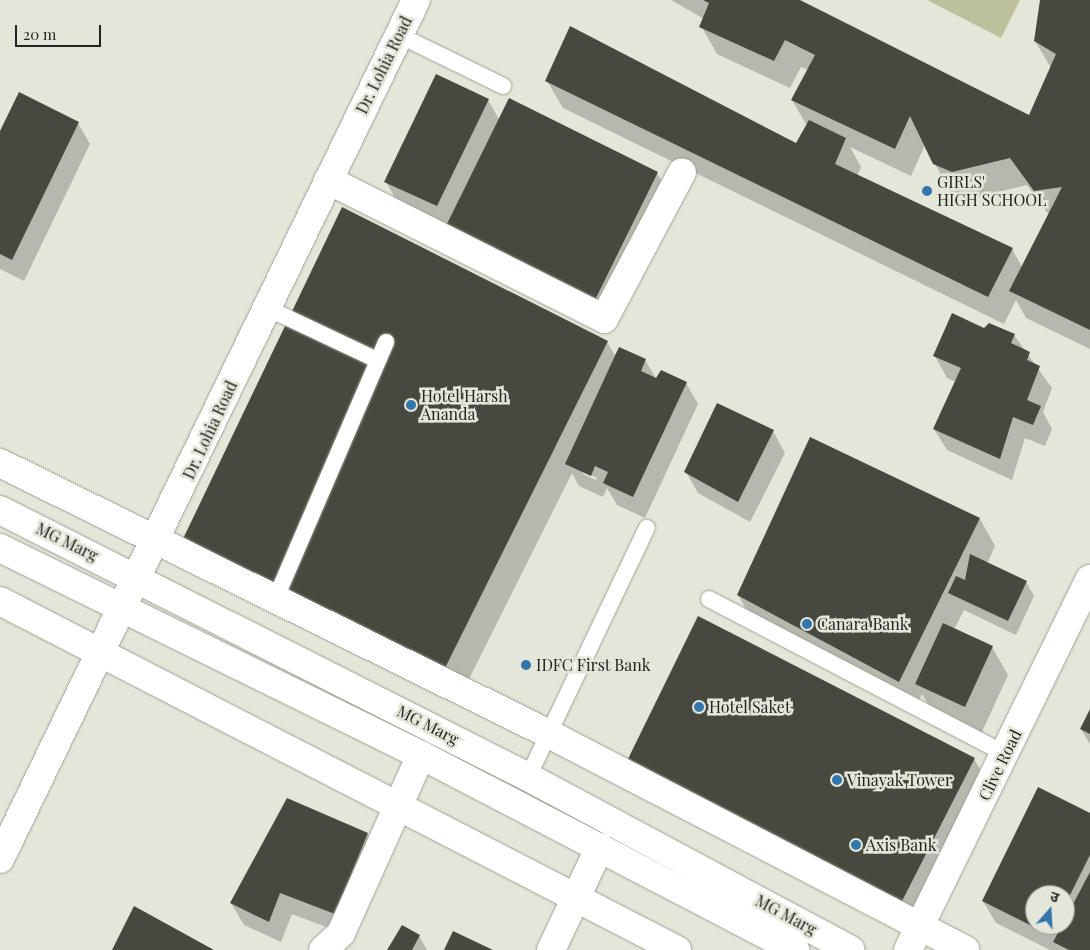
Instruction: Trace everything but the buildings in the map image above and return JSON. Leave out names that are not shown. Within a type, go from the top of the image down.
[{"type":"street","name":"Dr. Lohia Road","points":[[0,859],[158,540],[328,180],[416,0]]},
{"type":"street","points":[[328,180],[604,319],[682,172]]},
{"type":"street","points":[[0,463],[549,734],[913,939],[965,950]]},
{"type":"street","name":"MG Marg","points":[[0,510],[139,577],[528,777],[851,950]]},
{"type":"street","name":"MG Marg","points":[[0,548],[125,607],[421,756],[600,847],[795,950]]},
{"type":"street","name":"Clive Road","points":[[913,939],[1090,579]]},
{"type":"street","points":[[0,601],[677,950]]},
{"type":"street","points":[[322,950],[341,932],[421,756]]},
{"type":"street","points":[[551,950],[600,847]]},
{"type":"lane","points":[[399,36],[502,86]]},
{"type":"lane","points":[[267,308],[377,360]]},
{"type":"lane","points":[[275,600],[386,342]]},
{"type":"lane","points":[[528,777],[647,528]]},
{"type":"lane","points":[[708,599],[1005,754]]},
{"type":"green space","points":[[927,0],[1020,0],[1001,38]]},
{"type":"place","name":"GIRLS' HIGH SCHOOL","points":[[927,191]]},
{"type":"place","name":"Hotel Harsh Ananda","points":[[411,405]]},
{"type":"place","name":"Canara Bank","points":[[807,624]]},
{"type":"place","name":"IDFC First Bank","points":[[526,665]]},
{"type":"place","name":"Hotel Saket","points":[[699,707]]},
{"type":"place","name":"Vinayak Tower","points":[[837,780]]},
{"type":"place","name":"Axis Bank","points":[[856,845]]}]
